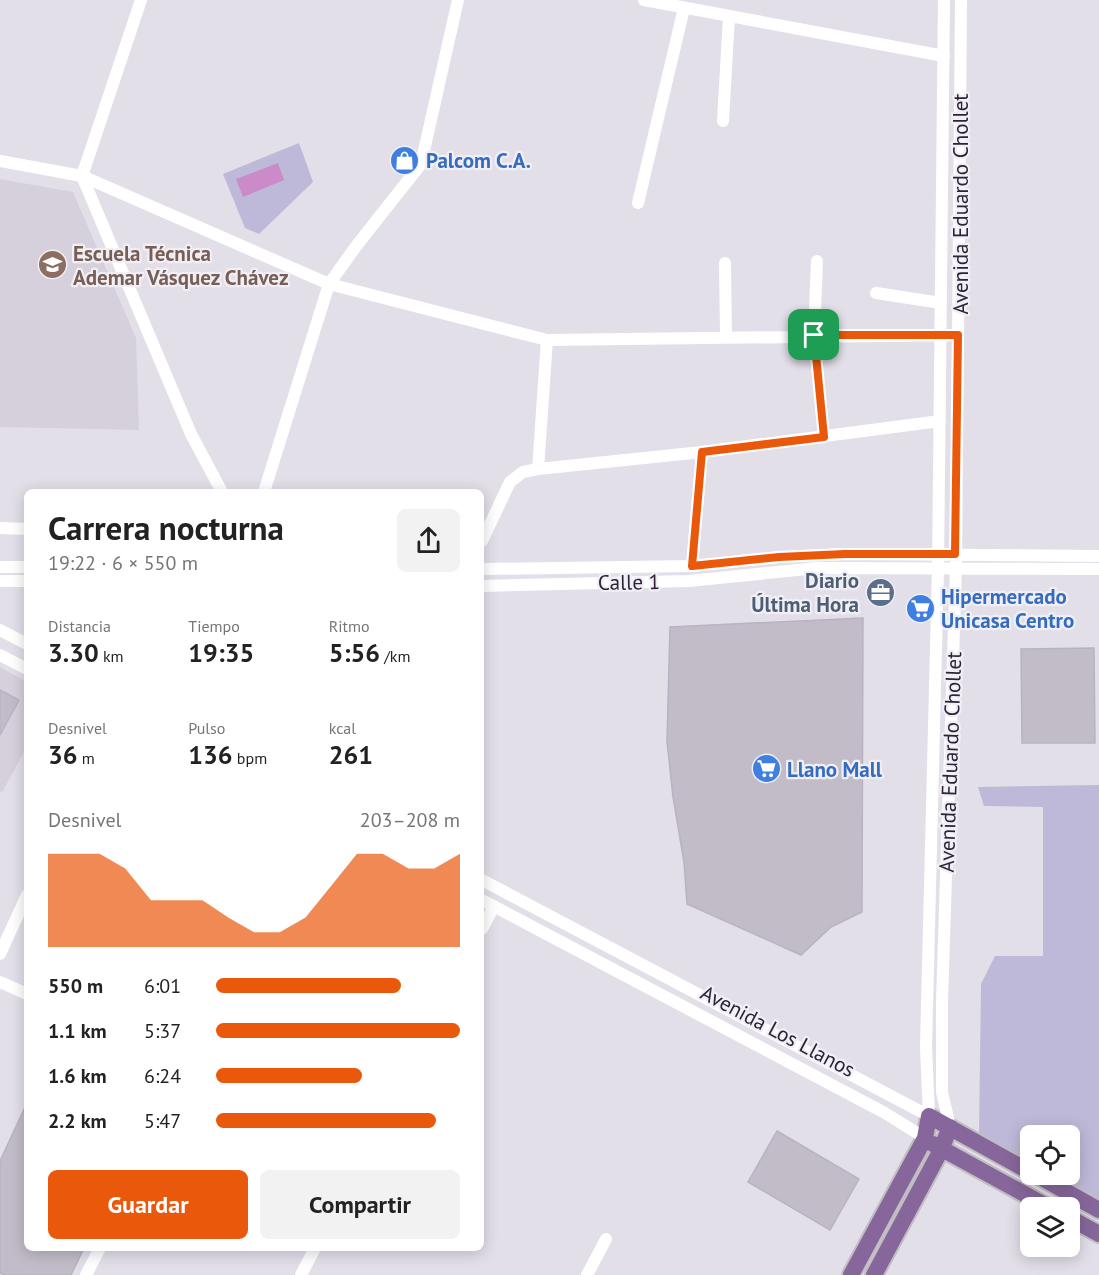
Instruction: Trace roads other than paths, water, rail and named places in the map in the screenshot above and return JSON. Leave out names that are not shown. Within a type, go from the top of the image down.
[{"type":"main road","name":"Avenida Los Llanos","points":[[929,1116],[1020,1166]]},
{"type":"main road","points":[[851,1275],[925,1138],[929,1116]]},
{"type":"main road","points":[[874,1275],[950,1127]]},
{"type":"main road","name":"Avenida Los Llanos","points":[[925,1138],[940,1150],[1029,1197]]},
{"type":"main road","points":[[1055,1185],[1099,1210]]},
{"type":"main road","points":[[1080,1224],[1099,1234]]},
{"type":"street","points":[[141,0],[82,176],[191,434],[220,489]]},
{"type":"street","points":[[265,489],[329,284],[421,164],[458,0]]},
{"type":"street","points":[[644,0],[944,56]]},
{"type":"street","name":"Avenida Eduardo Chollet","points":[[929,1116],[926,1047],[938,567],[944,0]]},
{"type":"street","name":"Avenida Eduardo Chollet","points":[[950,1127],[942,1092],[942,1001],[956,567],[961,0]]},
{"type":"street","points":[[638,202],[684,8]]},
{"type":"street","points":[[723,121],[729,16]]},
{"type":"street","points":[[0,161],[82,176],[329,284],[547,340],[958,335]]},
{"type":"street","points":[[817,261],[814,335],[824,437]]},
{"type":"street","points":[[725,263],[726,337]]},
{"type":"street","points":[[876,293],[941,303]]},
{"type":"street","points":[[538,469],[547,340]]},
{"type":"street","points":[[484,537],[510,482],[523,472],[702,452],[940,421]]},
{"type":"street","points":[[692,566],[702,452]]},
{"type":"street","points":[[0,528],[24,529]]},
{"type":"street","name":"Calle 1","points":[[484,569],[692,566],[779,557],[938,554],[1099,556]]},
{"type":"street","points":[[0,567],[24,567]]},
{"type":"street","name":"Calle 1","points":[[484,586],[689,580],[818,568],[1099,569]]},
{"type":"street","points":[[0,581],[24,581]]},
{"type":"street","points":[[0,630],[24,642]]},
{"type":"street","points":[[0,655],[24,667]]},
{"type":"street","name":"Avenida Los Llanos","points":[[484,881],[929,1116]]},
{"type":"street","name":"Avenida Los Llanos","points":[[484,901],[885,1113],[925,1138]]},
{"type":"street","points":[[0,954],[24,902]]},
{"type":"street","points":[[484,925],[494,906]]},
{"type":"street","points":[[0,982],[24,993]]},
{"type":"street","points":[[587,1275],[606,1239]]},
{"type":"street","points":[[86,1275],[98,1251]]},
{"type":"street","points":[[301,1275],[313,1251]]},
{"type":"place","name":"Palcom C.A.","points":[[405,160]]},
{"type":"place","name":"Escuela Técnica Ademar Vásquez Chávez","points":[[52,265]]},
{"type":"place","name":"Diario Última Hora","points":[[880,592]]},
{"type":"place","name":"Hipermercado Unicasa Centro","points":[[920,608]]},
{"type":"place","name":"Llano Mall","points":[[766,769]]}]
